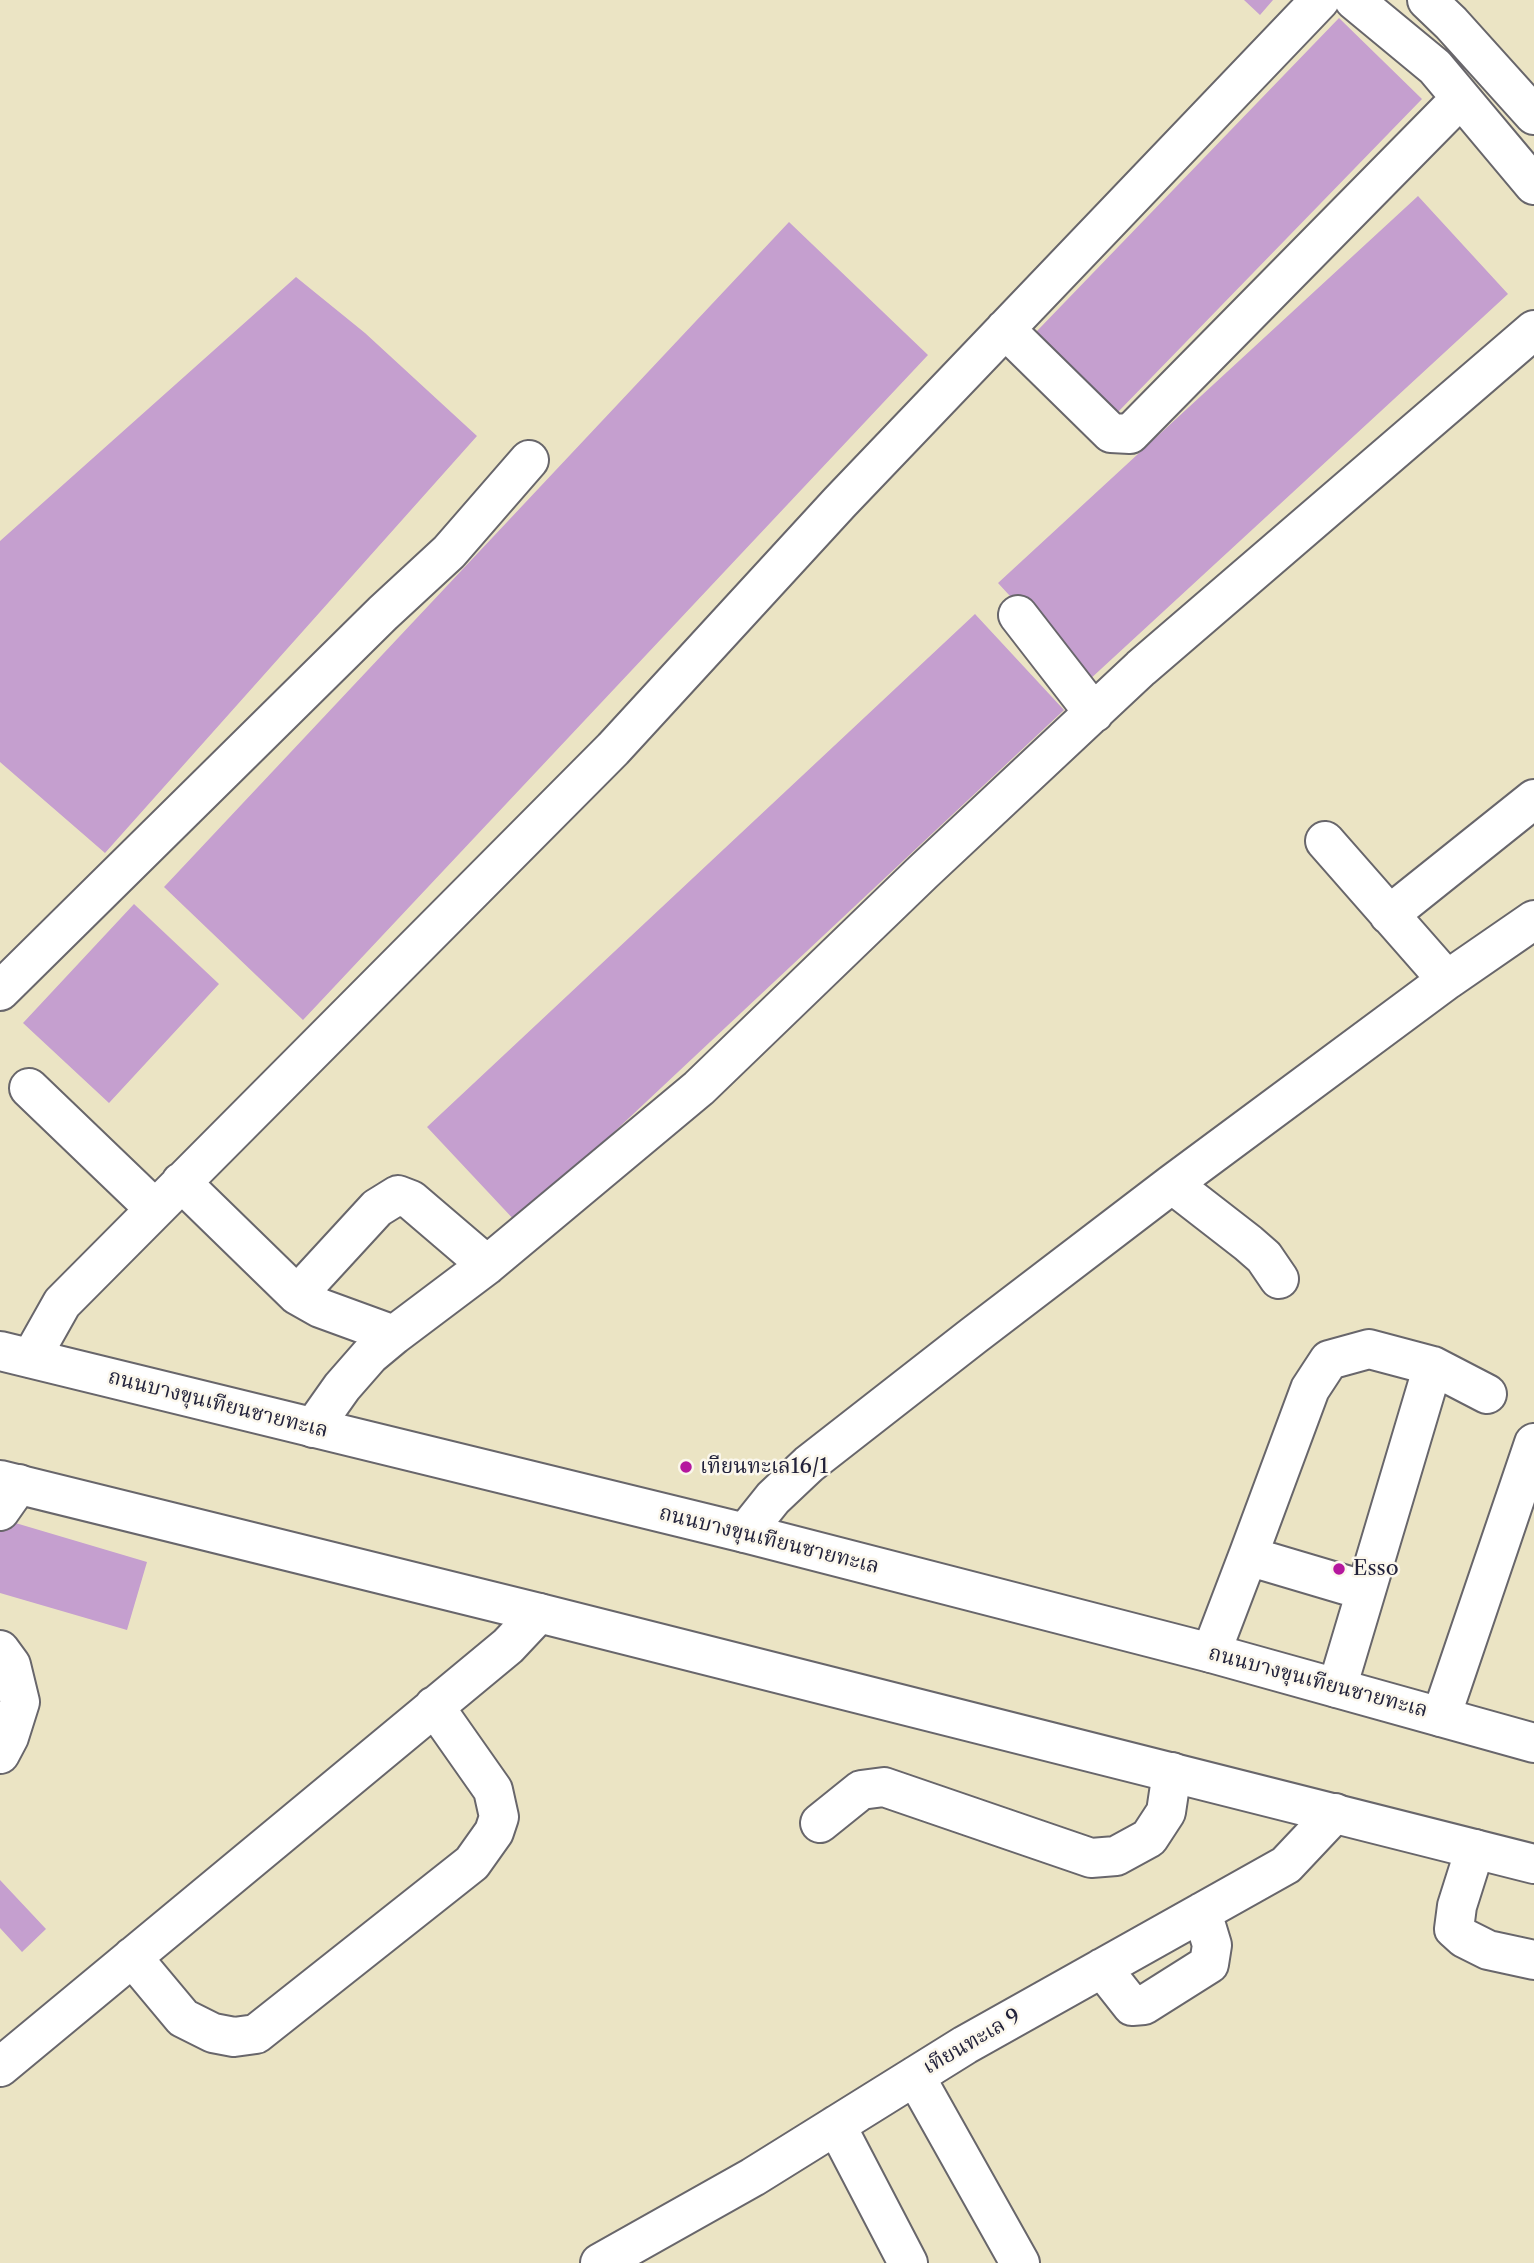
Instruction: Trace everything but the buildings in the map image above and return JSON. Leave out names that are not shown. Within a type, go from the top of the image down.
[{"type":"main road","points":[[16,1354],[62,1303],[181,1182],[613,749],[840,502],[1320,0]]},
{"type":"main road","points":[[1354,0],[1435,67],[1534,185]]},
{"type":"main road","points":[[1447,8],[1534,115]]},
{"type":"main road","points":[[1005,329],[1111,433],[1130,434],[1460,99]]},
{"type":"main road","points":[[313,1428],[342,1387],[370,1355],[487,1265],[699,1088],[1141,668],[1534,330]]},
{"type":"main road","points":[[0,991],[383,613],[449,552],[529,460]]},
{"type":"main road","points":[[1018,615],[1094,713]]},
{"type":"main road","points":[[1389,915],[1534,799]]},
{"type":"main road","points":[[1325,841],[1447,980]]},
{"type":"main road","points":[[745,1533],[773,1498],[809,1464],[973,1336],[1447,980],[1534,920]]},
{"type":"main road","points":[[29,1088],[155,1209]]},
{"type":"main road","points":[[181,1182],[297,1295],[320,1308],[394,1335]]},
{"type":"main road","points":[[1172,1184],[1248,1243],[1264,1258],[1279,1279]]},
{"type":"main road","points":[[297,1295],[377,1208],[398,1195],[411,1200],[487,1265]]},
{"type":"main road","points":[[1211,1653],[1310,1390],[1329,1360],[1369,1349],[1433,1366],[1487,1395]]},
{"type":"main road","name":"ถนนบางขุนเทียนชายทะเล","points":[[16,1354],[745,1533],[1211,1653],[1534,1743]]},
{"type":"main road","points":[[1337,1688],[1433,1366]]},
{"type":"main road","points":[[1441,1717],[1534,1443]]},
{"type":"main road","points":[[6,1492],[539,1613],[1534,1864]]},
{"type":"main road","points":[[1248,1556],[1366,1591]]},
{"type":"main road","points":[[0,2067],[509,1646],[539,1613]]},
{"type":"main road","points":[[0,1650],[11,1665],[20,1702],[9,1737],[0,1754]]},
{"type":"main road","points":[[132,1956],[183,2018],[213,2033],[234,2037],[256,2034],[472,1863],[494,1832],[499,1817],[493,1790],[434,1706]]},
{"type":"main road","points":[[820,1823],[861,1790],[884,1787],[1091,1858],[1116,1856],[1149,1838],[1166,1812],[1172,1772]]},
{"type":"main road","name":"เทียนทะเล 9","points":[[600,2263],[752,2177],[965,2045],[1286,1865],[1335,1813]]},
{"type":"main road","points":[[1475,1849],[1457,1906],[1454,1929],[1464,1938],[1488,1950],[1534,1960]]},
{"type":"main road","points":[[1102,1968],[1132,2006],[1144,2006],[1209,1964],[1212,1945],[1202,1912]]},
{"type":"main road","points":[[915,2076],[1020,2263]]},
{"type":"main road","points":[[836,2125],[908,2263]]},
{"type":"place","name":"เทียนทะเล16/1","points":[[686,1467]]},
{"type":"place","name":"Esso","points":[[1339,1569]]}]
